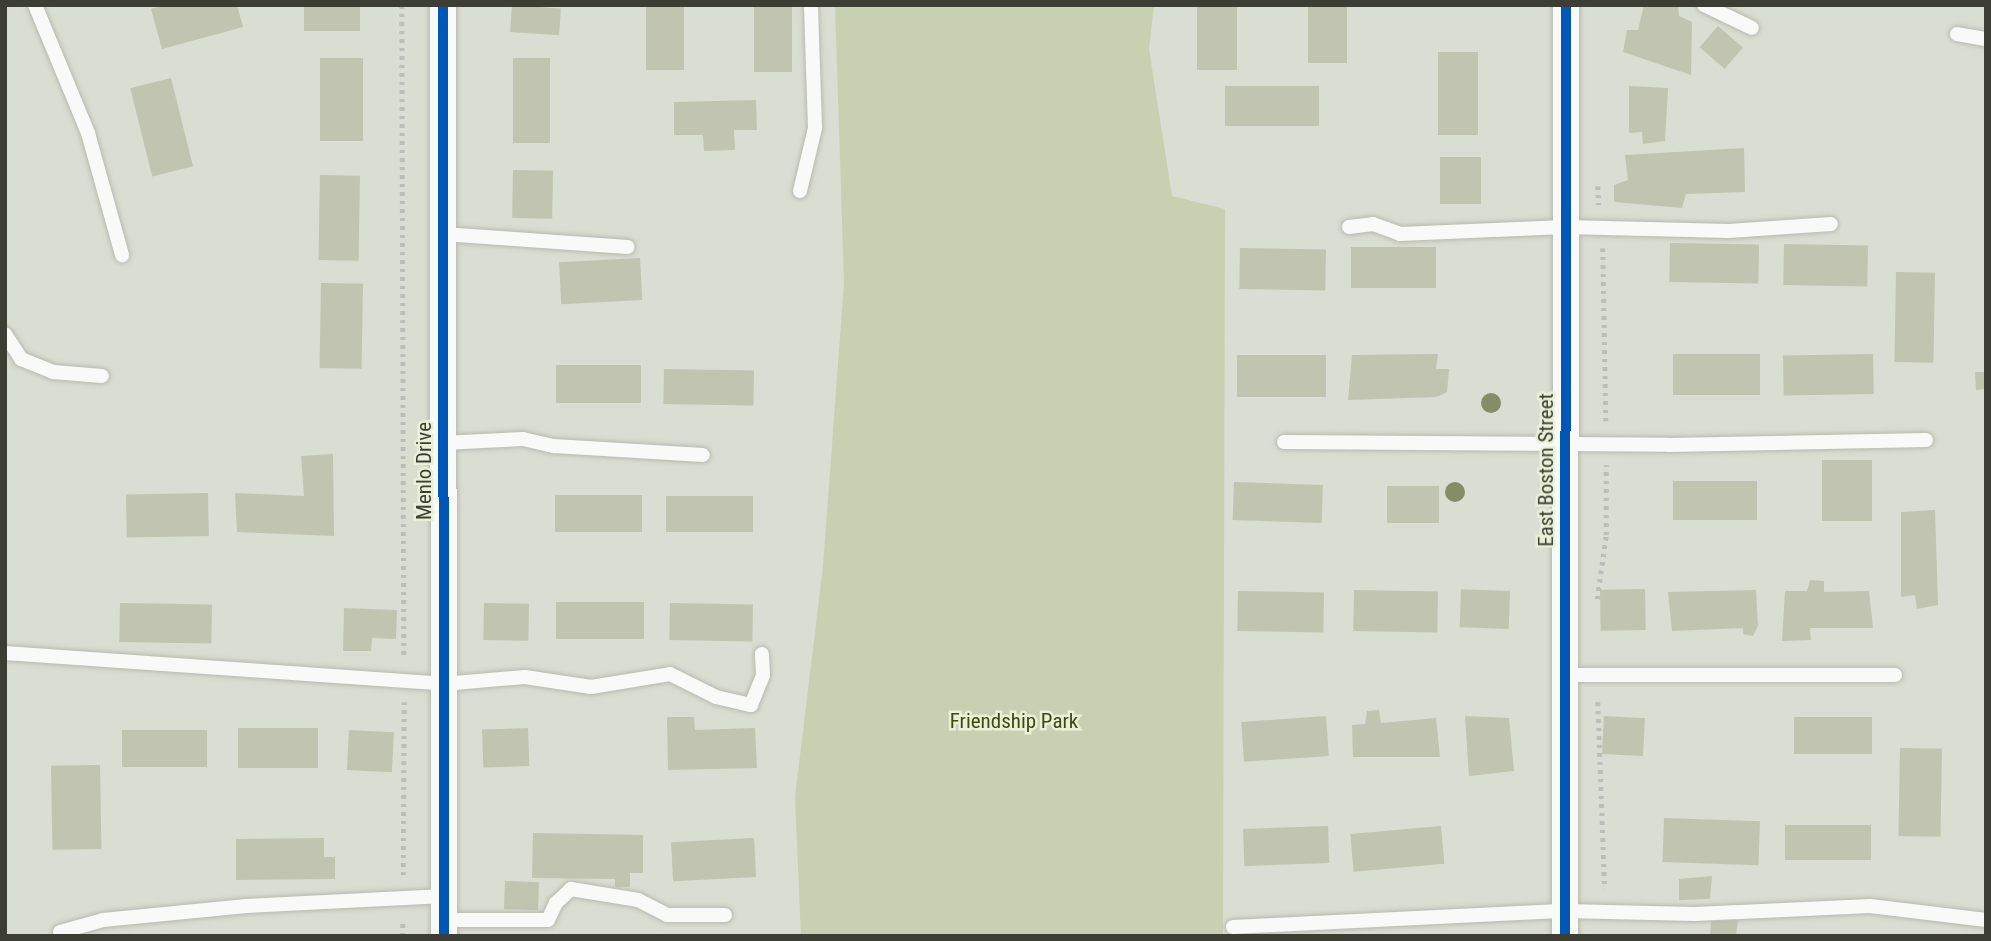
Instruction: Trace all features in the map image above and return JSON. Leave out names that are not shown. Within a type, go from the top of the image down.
[{"type":"street","name":"Menlo Drive","points":[[443,5],[445,917]]},
{"type":"street","name":"East Boston Street","points":[[1565,923],[1563,675],[1566,5]]},
{"type":"lane","points":[[35,5],[88,133],[122,255]]},
{"type":"lane","points":[[800,191],[816,128],[811,5]]},
{"type":"lane","points":[[1704,5],[1752,28]]},
{"type":"lane","points":[[1956,34],[1986,39]]},
{"type":"lane","points":[[1349,227],[1373,224],[1400,234],[1565,226],[1651,232],[1831,225]]},
{"type":"lane","points":[[443,234],[628,247]]},
{"type":"lane","points":[[5,334],[21,359],[52,372],[102,376]]},
{"type":"lane","points":[[443,443],[523,439],[554,446],[704,455]]},
{"type":"lane","points":[[1283,442],[1926,440]]},
{"type":"lane","points":[[5,653],[443,684],[526,677],[591,687],[670,674],[716,697],[751,705],[763,675],[762,654]]},
{"type":"lane","points":[[1563,675],[1895,675]]},
{"type":"lane","points":[[60,932],[116,919],[403,898],[445,917],[548,920],[556,903],[571,890],[638,900],[667,915],[725,915]]},
{"type":"lane","points":[[1233,927],[1565,923],[1870,906],[1986,920]]},
{"type":"path","points":[[402,5],[402,936]]},
{"type":"green space","name":"Friendship Park","points":[[835,5],[1154,5],[1149,49],[1172,196],[1225,209],[1223,936],[801,936],[795,797],[823,566],[844,283]]},
{"type":"building","points":[[166,5],[237,5],[243,27],[162,49],[151,9]]},
{"type":"building","points":[[304,5],[360,5],[360,31],[304,31]]},
{"type":"building","points":[[512,5],[561,8],[559,35],[510,32]]},
{"type":"building","points":[[646,5],[684,5],[684,70],[646,70]]},
{"type":"building","points":[[754,5],[792,5],[792,72],[754,72]]},
{"type":"building","points":[[1197,5],[1237,5],[1237,70],[1197,70]]},
{"type":"building","points":[[1308,5],[1347,5],[1347,63],[1308,63]]},
{"type":"building","points":[[1644,5],[1678,5],[1679,16],[1692,22],[1691,75],[1623,52],[1627,30],[1638,30]]},
{"type":"building","points":[[1718,26],[1743,48],[1725,69],[1700,47]]},
{"type":"building","points":[[1438,52],[1478,52],[1478,135],[1438,135]]},
{"type":"building","points":[[320,58],[363,58],[363,141],[320,141]]},
{"type":"building","points":[[513,58],[550,58],[550,143],[513,143]]},
{"type":"building","points":[[171,78],[193,166],[152,176],[130,88]]},
{"type":"building","points":[[1225,86],[1319,86],[1319,126],[1225,126]]},
{"type":"building","points":[[1629,86],[1668,88],[1665,141],[1643,144],[1642,132],[1629,133]]},
{"type":"building","points":[[756,100],[757,130],[734,130],[735,150],[704,151],[703,135],[674,135],[674,102]]},
{"type":"building","points":[[1744,148],[1745,192],[1686,194],[1682,208],[1614,202],[1614,185],[1628,180],[1625,155]]},
{"type":"building","points":[[1440,157],[1481,157],[1481,204],[1440,204]]},
{"type":"building","points":[[513,170],[553,171],[552,219],[512,218]]},
{"type":"building","points":[[320,175],[360,176],[359,261],[319,260]]},
{"type":"building","points":[[1670,243],[1759,245],[1758,284],[1669,282]]},
{"type":"building","points":[[1784,244],[1868,245],[1867,286],[1783,285]]},
{"type":"building","points":[[1351,247],[1436,247],[1436,288],[1351,288]]},
{"type":"building","points":[[1240,248],[1326,250],[1325,290],[1239,289]]},
{"type":"building","points":[[640,258],[642,300],[561,304],[559,262]]},
{"type":"building","points":[[1896,272],[1935,273],[1933,363],[1894,362]]},
{"type":"building","points":[[321,283],[363,284],[362,369],[320,368]]},
{"type":"building","points":[[1438,354],[1436,369],[1449,369],[1447,392],[1437,397],[1348,400],[1352,355]]},
{"type":"building","points":[[1673,354],[1760,354],[1760,395],[1673,395]]},
{"type":"building","points":[[1873,354],[1874,394],[1784,396],[1783,356]]},
{"type":"building","points":[[1237,355],[1326,355],[1326,397],[1237,397]]},
{"type":"building","points":[[556,365],[641,365],[641,403],[556,403]]},
{"type":"building","points":[[664,369],[754,371],[753,406],[663,404]]},
{"type":"building","points":[[1975,372],[1986,372],[1986,389],[1976,390]]},
{"type":"building","points":[[333,454],[334,536],[237,532],[235,493],[304,496],[301,456]]},
{"type":"building","points":[[1822,460],[1872,460],[1872,521],[1822,521]]},
{"type":"building","points":[[1673,481],[1757,481],[1757,520],[1673,520]]},
{"type":"building","points":[[1234,482],[1323,485],[1322,523],[1233,520]]},
{"type":"building","points":[[1387,486],[1439,486],[1439,523],[1387,523]]},
{"type":"building","points":[[208,493],[209,536],[127,537],[126,494]]},
{"type":"building","points":[[555,495],[642,495],[642,532],[555,532]]},
{"type":"building","points":[[666,496],[753,496],[753,532],[666,532]]},
{"type":"building","points":[[1935,510],[1938,605],[1917,609],[1915,595],[1901,597],[1901,512]]},
{"type":"building","points":[[1810,580],[1824,581],[1824,592],[1869,591],[1873,628],[1810,628],[1811,640],[1782,641],[1785,591],[1807,591]]},
{"type":"building","points":[[1461,589],[1510,591],[1509,629],[1460,627]]},
{"type":"building","points":[[1645,589],[1646,630],[1601,631],[1600,590]]},
{"type":"building","points":[[1354,590],[1438,591],[1437,632],[1353,631]]},
{"type":"building","points":[[1756,590],[1758,626],[1753,636],[1743,634],[1743,628],[1672,631],[1668,592]]},
{"type":"building","points":[[1238,591],[1324,593],[1323,632],[1237,631]]},
{"type":"building","points":[[556,602],[644,602],[644,639],[556,639]]},
{"type":"building","points":[[120,603],[212,605],[211,644],[119,642]]},
{"type":"building","points":[[484,603],[529,604],[528,641],[483,640]]},
{"type":"building","points":[[670,603],[753,604],[752,641],[669,640]]},
{"type":"building","points":[[344,608],[397,610],[396,639],[372,638],[371,651],[343,651]]},
{"type":"building","points":[[1379,710],[1381,723],[1436,718],[1440,757],[1353,757],[1352,725],[1365,724],[1367,711]]},
{"type":"building","points":[[1326,716],[1329,756],[1244,762],[1241,722]]},
{"type":"building","points":[[1465,716],[1509,718],[1514,771],[1469,776]]},
{"type":"building","points":[[1604,716],[1645,718],[1643,756],[1602,754]]},
{"type":"building","points":[[667,717],[694,717],[695,730],[755,728],[757,768],[668,770]]},
{"type":"building","points":[[1794,717],[1872,717],[1872,754],[1794,754]]},
{"type":"building","points":[[238,728],[318,728],[318,768],[238,768]]},
{"type":"building","points":[[528,728],[529,766],[483,768],[482,730]]},
{"type":"building","points":[[122,730],[207,730],[207,767],[122,767]]},
{"type":"building","points":[[349,730],[394,732],[392,772],[347,770]]},
{"type":"building","points":[[1900,748],[1942,749],[1940,837],[1898,836]]},
{"type":"building","points":[[100,765],[101,849],[52,850],[51,766]]},
{"type":"building","points":[[1664,818],[1760,821],[1758,865],[1662,862]]},
{"type":"building","points":[[1785,825],[1871,825],[1871,860],[1785,860]]},
{"type":"building","points":[[1328,826],[1329,863],[1244,866],[1243,829]]},
{"type":"building","points":[[1441,826],[1444,864],[1354,872],[1350,834]]},
{"type":"building","points":[[533,833],[643,835],[643,873],[630,873],[630,887],[615,887],[615,879],[532,878]]},
{"type":"building","points":[[324,838],[324,857],[335,857],[335,879],[236,880],[236,839]]},
{"type":"building","points":[[754,838],[756,877],[673,881],[671,842]]},
{"type":"building","points":[[1712,876],[1710,899],[1679,900],[1679,879]]},
{"type":"building","points":[[505,881],[539,882],[538,910],[504,909]]},
{"type":"building","points":[[1738,920],[1736,936],[1710,936],[1711,921]]},
{"type":"cycle path","points":[[443,5],[444,936]]},
{"type":"cycle path","points":[[1565,936],[1566,5]]}]
